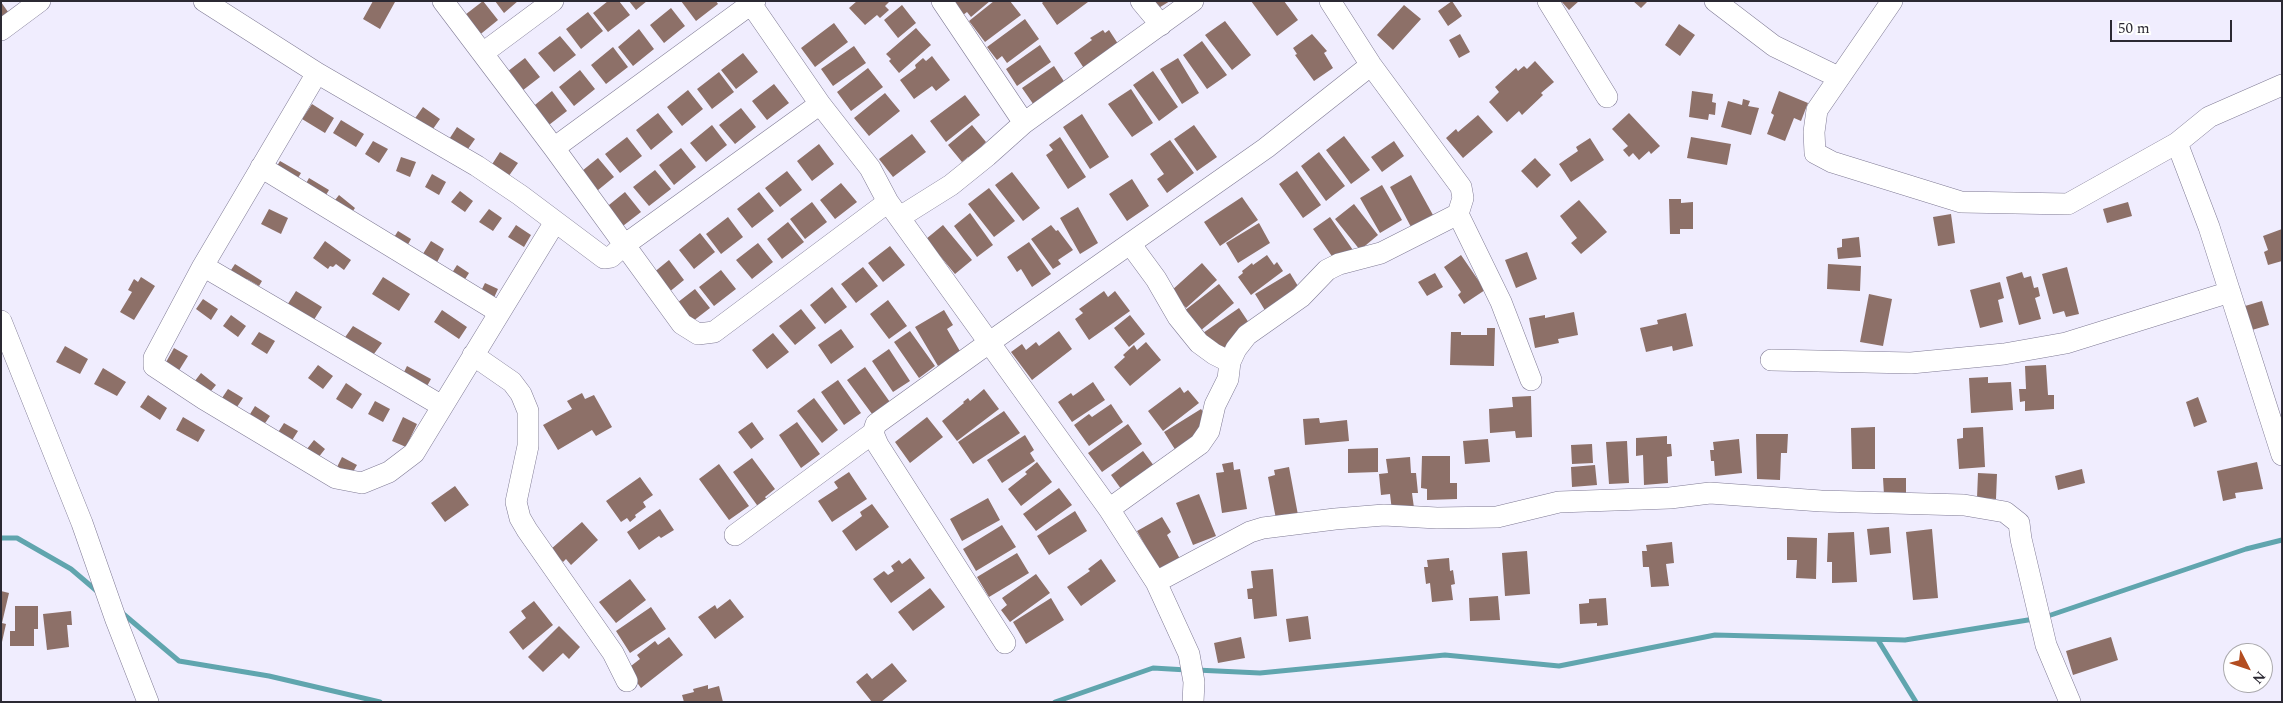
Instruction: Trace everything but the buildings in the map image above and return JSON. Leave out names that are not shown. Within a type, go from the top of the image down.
[{"type":"street","points":[[1,30],[40,1]]},
{"type":"street","points":[[204,1],[317,73],[477,166],[520,194],[604,258],[611,257],[623,246],[820,104]]},
{"type":"street","points":[[443,1],[554,148],[623,246],[682,324],[698,334],[714,332],[894,210],[951,184],[987,156],[1024,122],[1193,1]]},
{"type":"street","points":[[483,53],[553,1]]},
{"type":"street","points":[[942,1],[1024,122]]},
{"type":"street","points":[[1141,1],[1161,25]]},
{"type":"street","points":[[1330,1],[1371,65],[1461,187],[1463,198],[1458,214],[1501,302],[1531,380]]},
{"type":"street","points":[[1548,1],[1607,97]]},
{"type":"street","points":[[1715,1],[1774,46],[1838,76]]},
{"type":"street","points":[[1892,1],[1838,76],[1817,110],[1814,132],[1815,153],[1832,162],[1960,202],[2068,204],[2177,143],[2210,117],[2282,85]]},
{"type":"street","points":[[554,148],[752,2],[820,104],[870,168],[894,210],[1109,509],[1156,582],[1189,654],[1194,682],[1193,702]]},
{"type":"street","points":[[735,535],[873,434],[876,424],[1266,148],[1371,65]]},
{"type":"street","points":[[317,73],[203,266],[154,358],[154,366],[204,399],[336,478],[362,483],[389,472],[414,453],[555,222]]},
{"type":"street","points":[[2177,143],[2209,227],[2282,455]]},
{"type":"street","points":[[262,167],[499,312]]},
{"type":"street","points":[[1109,509],[1200,444],[1208,431],[1215,405],[1228,380],[1230,362],[1236,349],[1247,335],[1301,297],[1327,270],[1339,264],[1381,253],[1458,214]]},
{"type":"street","points":[[1131,245],[1156,279],[1178,317],[1199,342],[1214,354],[1230,362]]},
{"type":"street","points":[[203,266],[442,406]]},
{"type":"street","points":[[1771,360],[1911,363],[2004,354],[2066,343],[2230,292]]},
{"type":"street","points":[[1,321],[98,565],[116,620],[148,702]]},
{"type":"street","points":[[473,355],[512,382],[521,394],[528,411],[528,446],[516,502],[520,518],[612,653],[627,681]]},
{"type":"street","points":[[873,434],[878,445],[1005,643]]},
{"type":"street","points":[[1156,582],[1250,532],[1263,528],[1336,519],[1384,515],[1437,518],[1498,517],[1559,502],[1670,498],[1710,493],[1821,501],[1964,505],[2005,512],[2020,523],[2021,539],[2046,644],[2070,702]]},
{"type":"waterway","points":[[1,538],[17,538],[71,569],[98,592]]},
{"type":"waterway","points":[[2045,617],[2246,549],[2282,540]]},
{"type":"waterway","points":[[121,612],[179,661],[269,676],[380,702]]},
{"type":"waterway","points":[[1196,670],[1260,673],[1445,655],[1559,666],[1715,635],[1905,640],[2034,619]]},
{"type":"waterway","points":[[1878,640],[1916,702]]},
{"type":"waterway","points":[[1055,702],[1153,668],[1187,670]]}]
